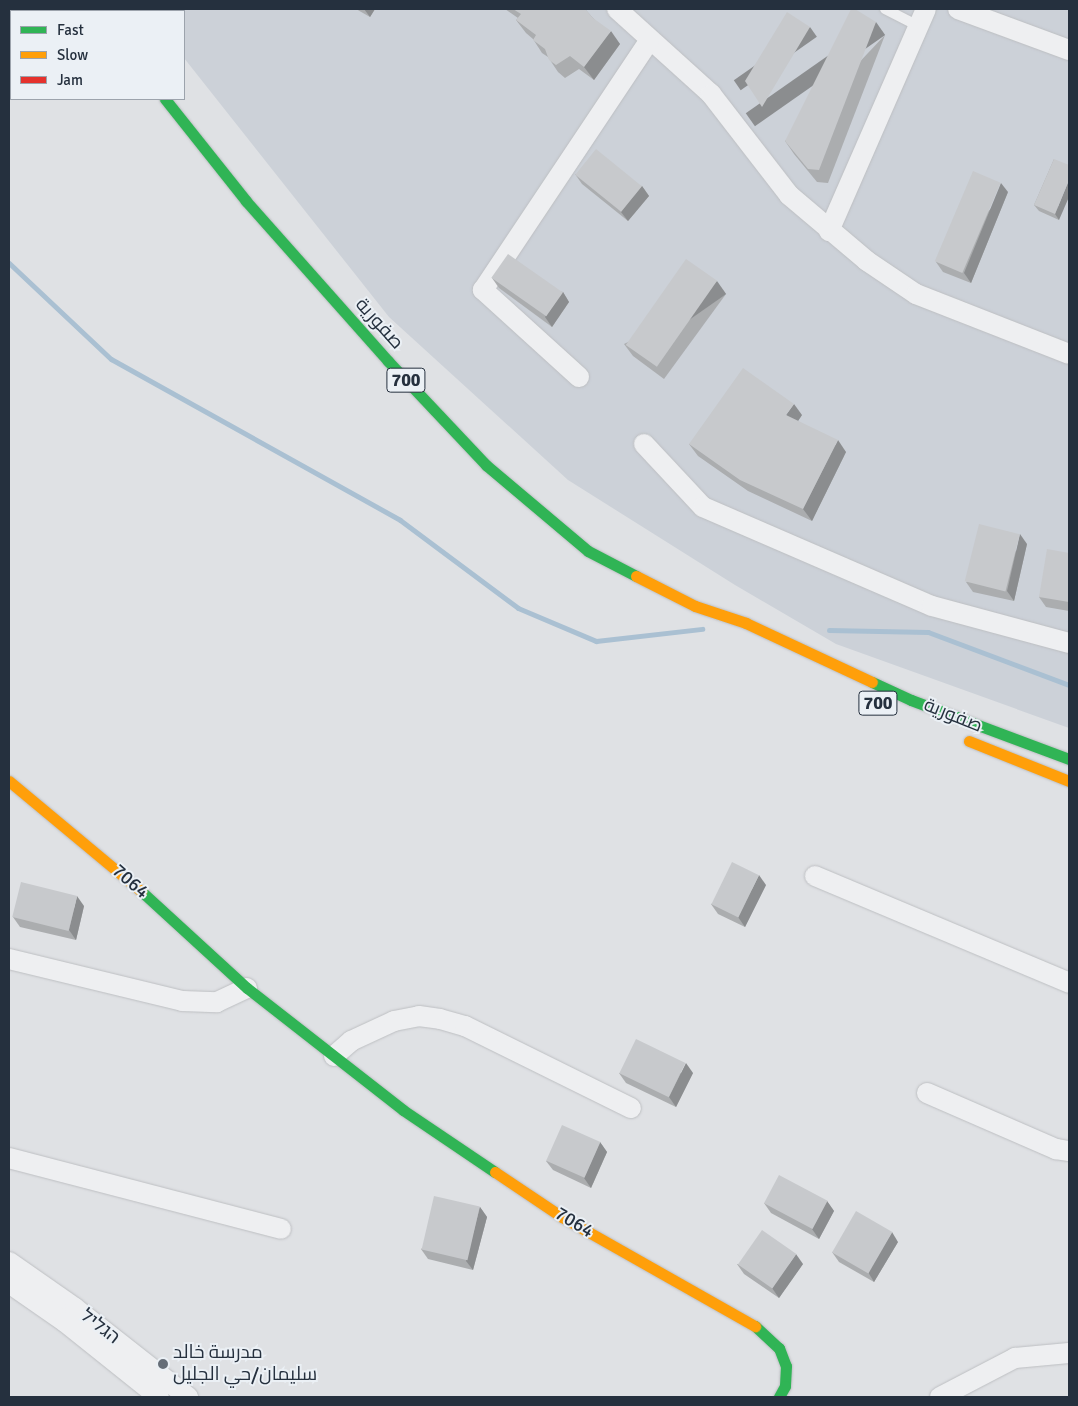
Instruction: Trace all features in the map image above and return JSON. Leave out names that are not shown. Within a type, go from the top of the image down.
[{"type":"main road","name":"صفورية","points":[[165,100],[246,201],[486,465],[588,552],[696,606],[746,623],[912,700],[1069,759]]},
{"type":"main road","name":"صفورية","points":[[696,606],[724,628]]},
{"type":"main road","name":"صفورية","points":[[960,737],[1069,781]]},
{"type":"main road","name":"7064","points":[[9,781],[139,889],[247,988],[402,1110],[562,1217],[760,1329],[779,1348],[786,1366],[785,1386],[779,1397]]},
{"type":"street","points":[[617,9],[649,41],[711,94],[789,195],[829,231],[916,294],[1069,354]]},
{"type":"street","points":[[958,9],[1069,50]]},
{"type":"street","points":[[829,231],[923,18]]},
{"type":"street","points":[[579,377],[483,290],[649,41]]},
{"type":"street","points":[[644,444],[703,507],[932,606],[1069,644]]},
{"type":"street","points":[[815,876],[1069,983]]},
{"type":"street","points":[[9,960],[182,1001],[217,1002],[247,988]]},
{"type":"street","points":[[334,1056],[351,1041],[394,1021],[418,1016],[440,1019],[465,1026],[631,1108]]},
{"type":"street","points":[[927,1093],[1056,1149],[1069,1150]]},
{"type":"street","points":[[9,1158],[282,1229]]},
{"type":"street","name":"הגליל","points":[[9,1262],[76,1308],[188,1397]]},
{"type":"street","name":"הגליל","points":[[9,1284],[65,1322],[159,1397]]},
{"type":"street","points":[[940,1397],[1015,1358],[1069,1353]]},
{"type":"lane","points":[[885,9],[923,18]]},
{"type":"shaded area","points":[[144,9],[1069,9],[1069,728],[836,644],[735,585],[568,480],[389,317],[185,59],[185,10]]},
{"type":"building","points":[[513,9],[585,9],[593,18],[611,31],[584,67],[570,56],[556,65],[549,60],[545,49],[533,40],[536,35],[516,20],[521,14]]},
{"type":"building","points":[[851,9],[855,9],[876,22],[819,170],[808,169],[785,141]]},
{"type":"building","points":[[787,12],[810,27],[762,107],[745,81]]},
{"type":"building","points":[[596,149],[642,186],[621,212],[575,175]]},
{"type":"building","points":[[1054,159],[1069,165],[1069,180],[1055,214],[1034,205]]},
{"type":"building","points":[[973,171],[1001,183],[962,273],[935,261]]},
{"type":"building","points":[[508,254],[563,292],[546,316],[491,278]]},
{"type":"building","points":[[686,259],[717,281],[657,367],[626,345]]},
{"type":"building","points":[[743,368],[794,404],[786,415],[838,440],[803,509],[740,480],[689,444]]},
{"type":"building","points":[[979,524],[1020,534],[1005,591],[965,581]]},
{"type":"building","points":[[1047,549],[1069,553],[1069,602],[1039,597]]},
{"type":"building","points":[[732,862],[759,875],[738,917],[711,904]]},
{"type":"building","points":[[21,882],[77,896],[69,931],[12,917]]},
{"type":"building","points":[[636,1039],[685,1063],[669,1097],[619,1073]]},
{"type":"building","points":[[562,1125],[600,1142],[585,1178],[546,1161]]},
{"type":"building","points":[[779,1175],[828,1201],[813,1229],[764,1203]]},
{"type":"building","points":[[434,1196],[480,1207],[467,1260],[422,1250]]},
{"type":"building","points":[[856,1211],[892,1232],[868,1274],[832,1253]]},
{"type":"building","points":[[762,1230],[796,1254],[772,1288],[738,1264]]},
{"type":"waterway","points":[[9,263],[111,359],[400,520],[518,608],[596,641],[702,629]]},
{"type":"waterway","points":[[829,630],[928,632],[1069,685]]},
{"type":"traffic: fast","points":[[166,100],[246,201],[388,361],[486,465],[588,551],[636,576]]},
{"type":"traffic: fast","points":[[872,682],[911,700],[1069,759]]},
{"type":"traffic: fast","points":[[141,891],[247,988],[403,1110],[495,1172]]},
{"type":"traffic: fast","points":[[755,1326],[779,1348],[786,1366],[785,1386],[779,1397]]},
{"type":"traffic: slow","points":[[636,576],[695,606],[746,623],[872,682]]},
{"type":"traffic: slow","points":[[969,741],[1069,781]]},
{"type":"traffic: slow","points":[[9,781],[141,891]]},
{"type":"traffic: slow","points":[[495,1172],[562,1217],[755,1326]]},
{"type":"place","name":"مدرسة خالد سليمان/حي الجليل","points":[[163,1364]]}]
